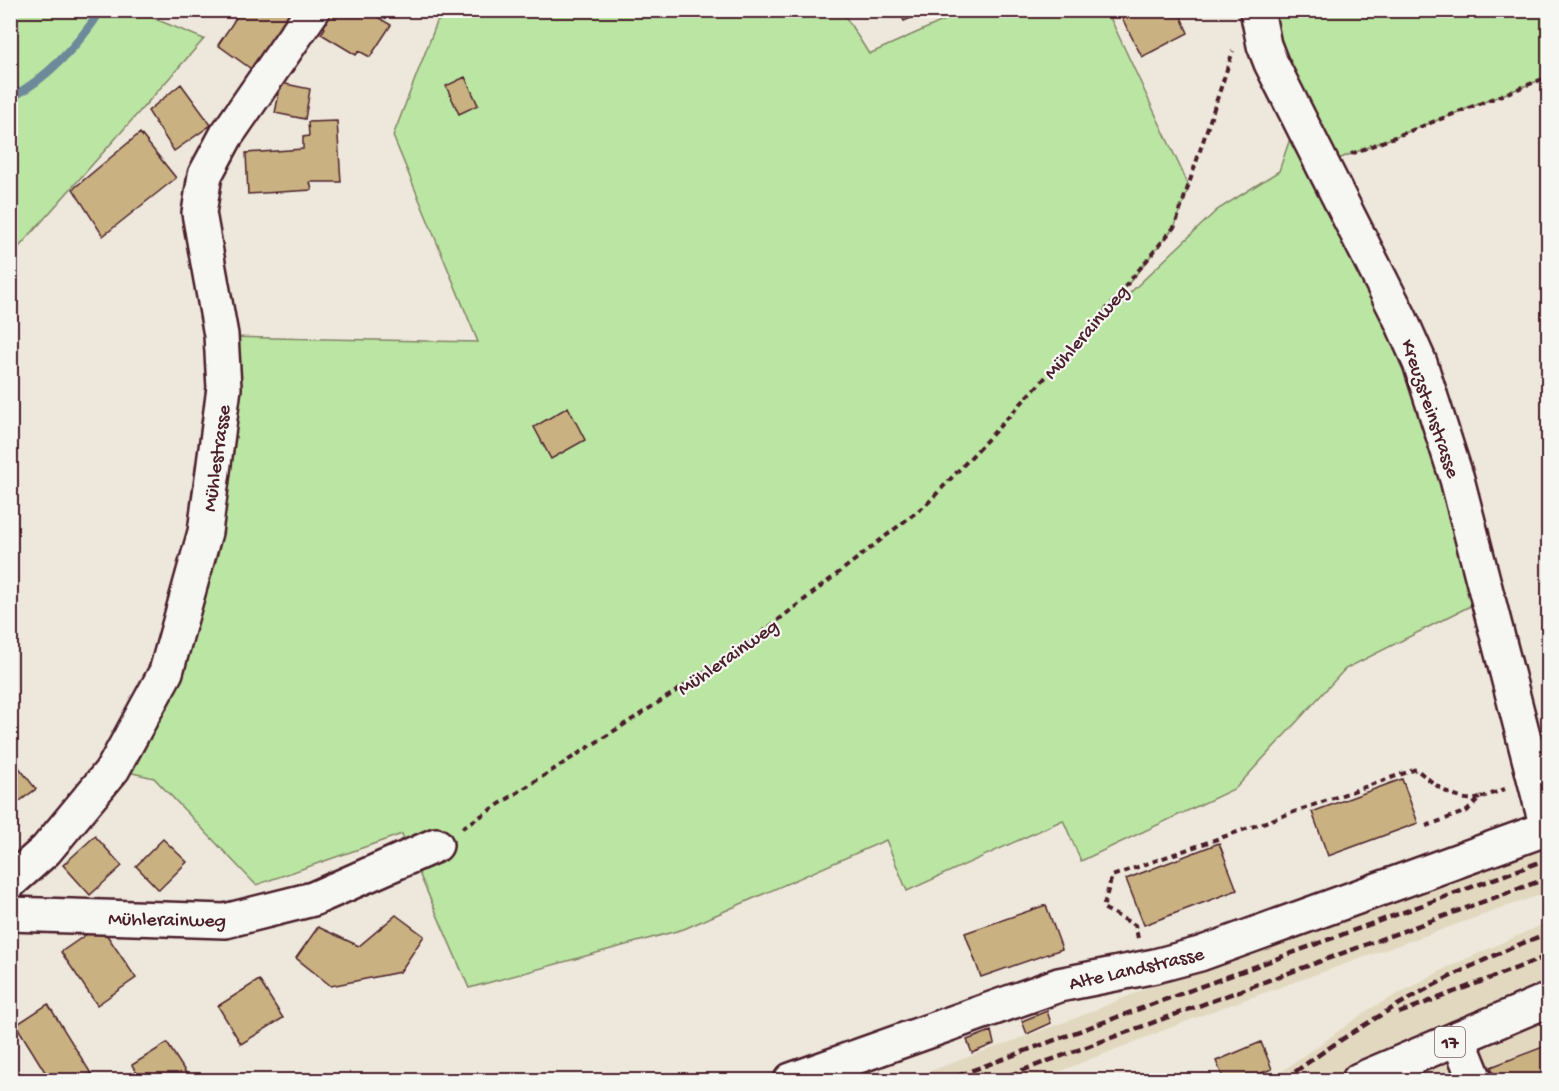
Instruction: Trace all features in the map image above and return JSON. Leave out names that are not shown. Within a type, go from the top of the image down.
[{"type":"street","name":"Mühlestrasse","points":[[10,882],[46,850],[113,770],[166,672],[205,532],[224,388],[221,335],[199,213],[205,176],[226,136],[313,10]]},
{"type":"street","name":"Kreuzsteinstrasse","points":[[1257,10],[1264,45],[1271,63],[1400,318],[1434,405],[1457,479],[1548,828]]},
{"type":"street","name":"Alte Landstrasse","points":[[792,1080],[1059,985],[1089,977],[1155,966],[1200,954],[1548,828]]},
{"type":"street","name":"Mühlerainweg","points":[[10,914],[225,921],[313,899],[436,845]]},
{"type":"street","name":"17","points":[[1359,1080],[1548,1000]]},
{"type":"street","points":[[1458,1038],[1475,1080]]},
{"type":"path","name":"Mühlerainweg","points":[[436,845],[736,653],[928,503],[1087,333],[1175,226],[1227,72]]},
{"type":"path","points":[[1322,165],[1548,76]]},
{"type":"path","points":[[1137,932],[1135,925],[1103,908],[1112,876],[1416,769],[1443,790],[1471,801],[1534,779]]},
{"type":"path","points":[[1426,826],[1467,811],[1480,798]]},
{"type":"shaded area","points":[[1548,837],[1548,892],[1213,1011],[1038,1080],[905,1080],[1076,1018],[1185,972]]},
{"type":"shaded area","points":[[1548,922],[1548,1080],[1270,1080],[1368,1010],[1446,968]]},
{"type":"green space","points":[[11,10],[136,11],[204,39],[11,256]]},
{"type":"green space","points":[[453,11],[842,11],[869,54],[965,11],[1107,11],[1189,186],[1175,226],[1092,329],[1217,210],[1279,171],[1298,115],[1257,11],[1548,11],[1548,77],[1323,165],[1400,318],[1488,597],[1345,669],[1236,788],[1081,861],[1063,820],[907,891],[886,840],[684,929],[469,988],[402,834],[256,885],[154,778],[128,772],[168,692],[227,337],[478,342],[393,136],[437,22]]},
{"type":"building","points":[[230,10],[294,10],[254,71],[218,45],[238,15]]},
{"type":"building","points":[[325,10],[373,10],[372,14],[391,25],[370,57],[359,51],[356,55],[321,34],[325,28],[317,23]]},
{"type":"building","points":[[899,10],[930,10],[904,21]]},
{"type":"building","points":[[1138,10],[1178,10],[1188,33],[1142,57],[1122,18]]},
{"type":"building","points":[[465,77],[478,105],[459,114],[446,86]]},
{"type":"building","points":[[281,83],[310,89],[305,119],[275,113]]},
{"type":"building","points":[[181,84],[211,125],[174,151],[148,111]]},
{"type":"building","points":[[337,121],[341,182],[310,182],[312,190],[248,194],[246,153],[303,149],[303,137],[309,136],[308,122]]},
{"type":"building","points":[[140,133],[176,178],[103,236],[73,189]]},
{"type":"building","points":[[568,407],[585,440],[551,459],[534,427]]},
{"type":"building","points":[[10,756],[36,789],[10,808]]},
{"type":"building","points":[[1402,779],[1418,823],[1328,856],[1312,812]]},
{"type":"building","points":[[95,836],[122,866],[90,895],[63,865]]},
{"type":"building","points":[[163,839],[187,862],[159,890],[136,866]]},
{"type":"building","points":[[1219,843],[1237,890],[1144,925],[1126,879]]},
{"type":"building","points":[[1046,905],[1062,949],[981,977],[965,933]]},
{"type":"building","points":[[396,915],[424,936],[400,972],[331,986],[296,958],[318,927],[359,946]]},
{"type":"building","points":[[100,925],[136,978],[97,1005],[61,952]]},
{"type":"building","points":[[259,980],[283,1018],[241,1044],[218,1006]]},
{"type":"building","points":[[48,1004],[95,1080],[50,1080],[16,1025]]},
{"type":"building","points":[[1047,1011],[1051,1023],[1027,1034],[1022,1021]]},
{"type":"building","points":[[991,1031],[994,1044],[972,1053],[967,1040]]},
{"type":"building","points":[[1261,1042],[1272,1069],[1243,1080],[1224,1080],[1216,1061]]},
{"type":"building","points":[[167,1043],[188,1076],[180,1080],[141,1080],[132,1065]]},
{"type":"building","points":[[1548,1045],[1548,1080],[1496,1080],[1491,1067]]},
{"type":"waterway","points":[[10,98],[37,81],[61,60],[101,10]]},
{"type":"railway","points":[[946,1080],[1548,859]]},
{"type":"railway","points":[[996,1080],[1548,878]]},
{"type":"railway","points":[[1284,1080],[1346,1037],[1411,998],[1479,963],[1548,933]]},
{"type":"railway","points":[[1399,1013],[1548,956]]}]
